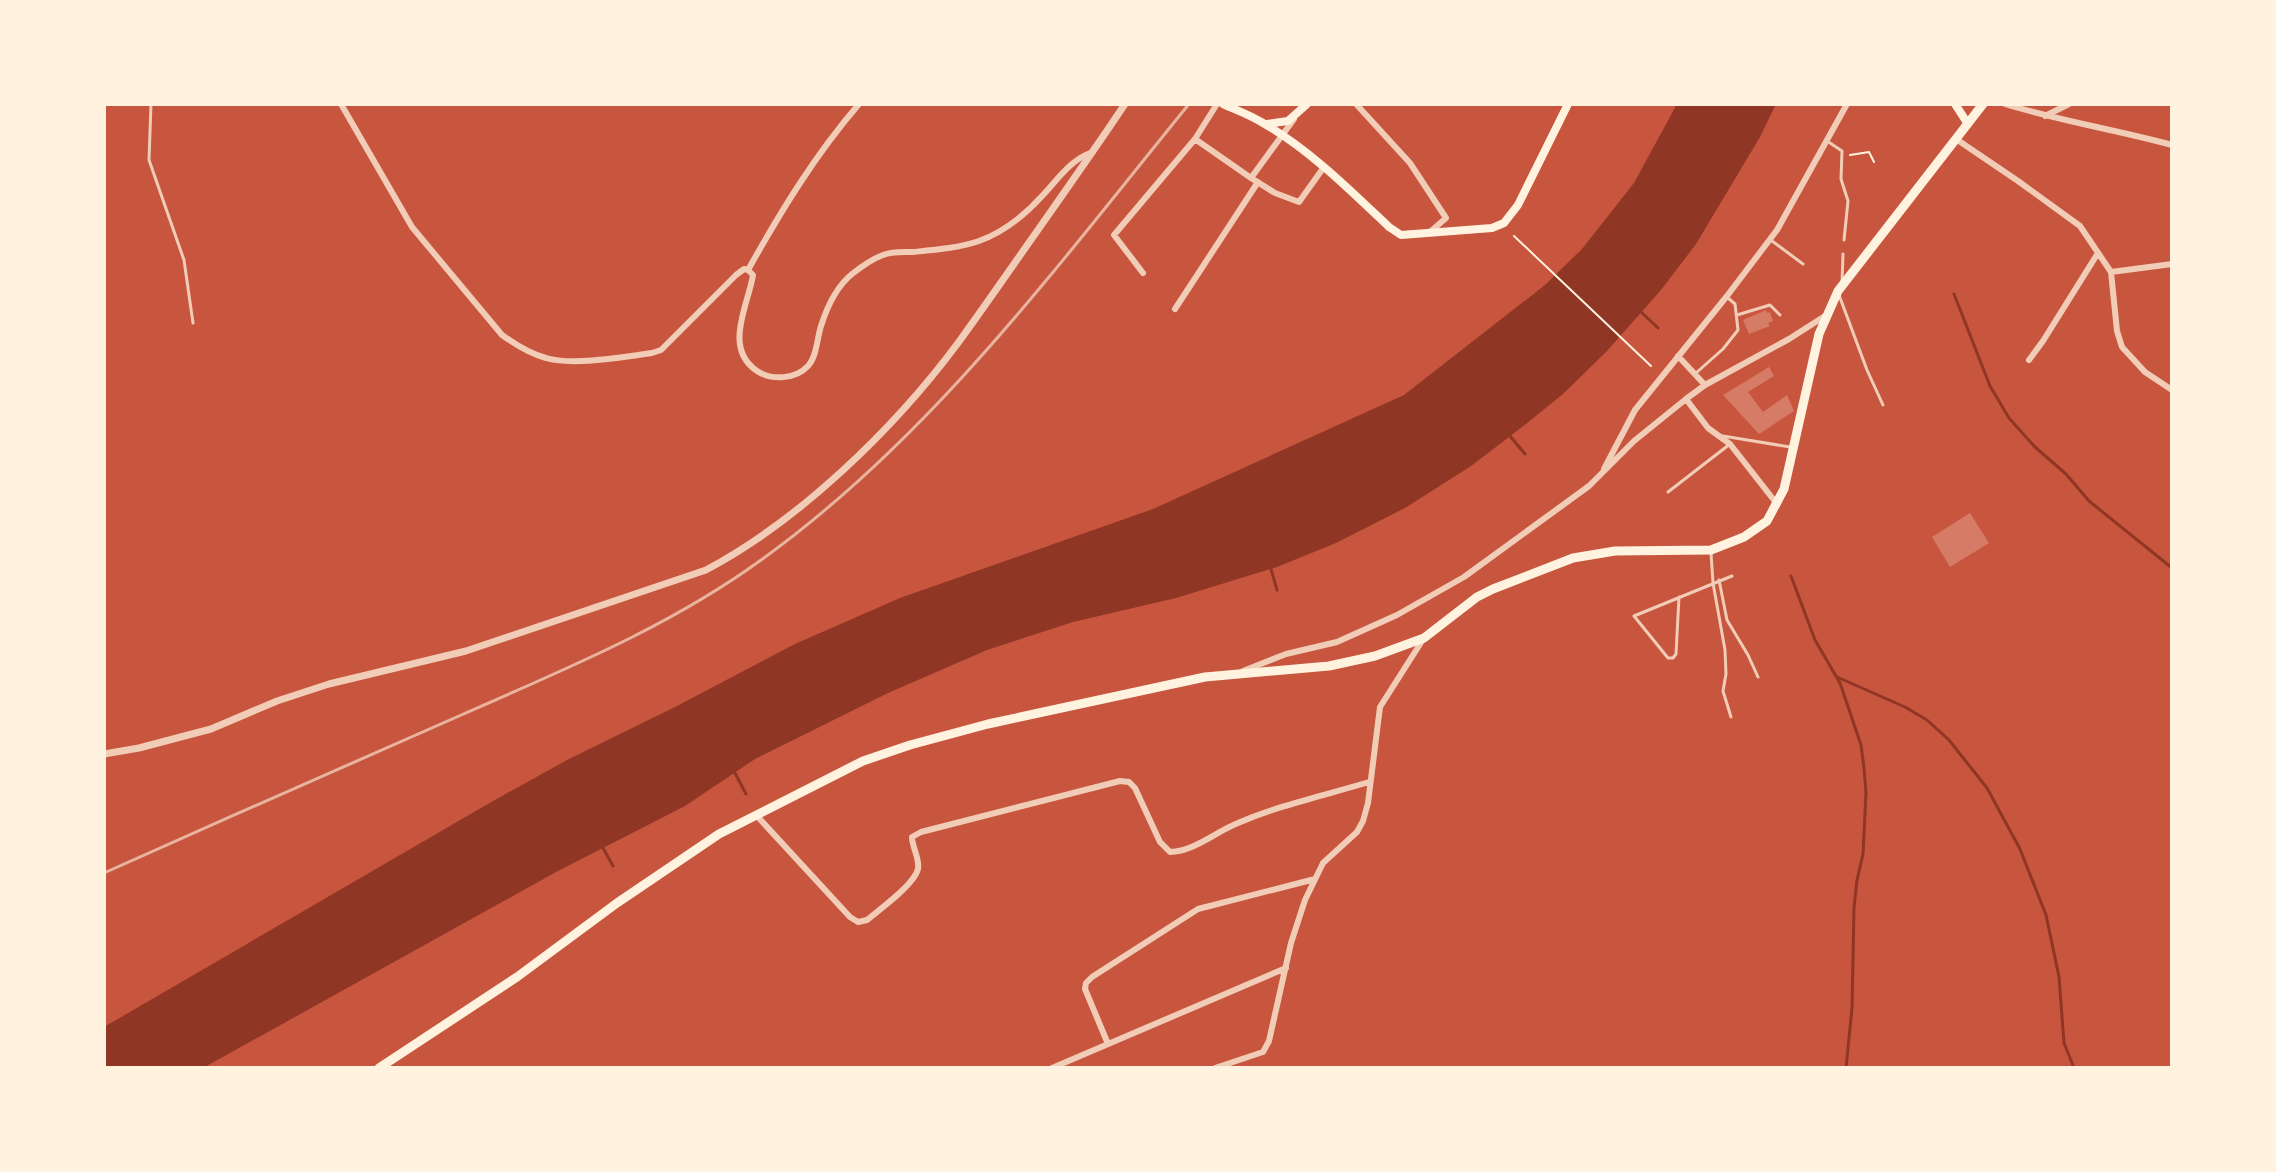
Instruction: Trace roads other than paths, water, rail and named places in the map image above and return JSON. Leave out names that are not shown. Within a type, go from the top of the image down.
[{"type":"main road","points":[[1220,104],[1266,124],[1324,167],[1401,235],[1492,228],[1504,223],[1518,205],[1568,104]]},
{"type":"main road","points":[[1266,124],[1288,121],[1307,104]]},
{"type":"main road","points":[[1955,104],[1968,124]]},
{"type":"main road","points":[[379,1068],[517,977],[617,903],[719,834],[863,761],[988,724],[1205,677],[1329,666],[1375,656],[1424,638],[1477,597],[1507,582],[1573,558],[1615,551],[1711,550],[1755,530],[1767,521],[1784,489],[1819,334],[1840,288],[1968,124],[1978,106]]},
{"type":"street","points":[[341,104],[412,227],[502,335],[520,348],[548,359],[570,361],[661,350],[744,269],[753,275],[738,337],[741,351],[758,372],[771,377],[798,373],[809,365],[830,303],[838,288],[850,276],[885,253],[979,241],[1011,225],[1075,161],[1093,152]]},
{"type":"street","points":[[748,270],[807,171],[835,131],[859,104]]},
{"type":"street","points":[[104,754],[211,729],[277,701],[329,684],[466,651],[706,570],[741,552],[854,459],[898,414],[956,345],[1125,104]]},
{"type":"street","points":[[1143,273],[1114,235],[1195,139],[1220,104]]},
{"type":"street","points":[[1356,104],[1410,163],[1446,218],[1430,232]]},
{"type":"street","points":[[1601,475],[1635,410],[1777,230],[1847,104]]},
{"type":"street","points":[[2005,104],[2172,145]]},
{"type":"street","points":[[2045,116],[2069,104]]},
{"type":"street","points":[[1175,309],[1296,116]]},
{"type":"street","points":[[1195,139],[1275,193],[1299,202],[1324,167]]},
{"type":"street","points":[[1956,139],[2080,226],[2111,272],[2117,331],[2122,347],[2145,372],[2172,390]]},
{"type":"street","points":[[2029,360],[2098,253]]},
{"type":"street","points":[[2111,272],[2172,264]]},
{"type":"street","points":[[1240,673],[1286,654],[1337,642],[1397,615],[1485,563],[1565,506],[1634,441],[1705,385],[1826,315]]},
{"type":"street","points":[[1678,356],[1705,385]]},
{"type":"street","points":[[1686,399],[1708,428],[1730,444],[1777,504]]},
{"type":"street","points":[[1215,1068],[1263,1052],[1269,1041],[1298,918],[1315,879],[1330,855],[1357,832],[1368,803],[1380,707],[1424,638]]},
{"type":"street","points":[[756,815],[858,922],[867,920],[912,878],[918,869],[912,837],[921,832],[1120,781],[1129,782],[1135,788],[1160,842],[1170,852],[1183,852],[1236,823],[1369,782]]},
{"type":"street","points":[[1108,1044],[1085,989],[1092,977],[1198,909],[1315,879]]},
{"type":"street","points":[[1052,1068],[1286,968]]},
{"type":"lane","points":[[151,104],[149,160],[184,260],[193,323]]},
{"type":"lane","points":[[1827,141],[1842,151],[1841,179],[1848,201],[1844,240]]},
{"type":"lane","points":[[1769,239],[1803,264]]},
{"type":"lane","points":[[1843,254],[1840,288],[1867,370],[1883,405]]},
{"type":"lane","points":[[1696,373],[1723,349],[1738,330],[1735,304],[1727,296]]},
{"type":"lane","points":[[1737,315],[1770,305],[1780,315]]},
{"type":"lane","points":[[1716,435],[1794,447]]},
{"type":"lane","points":[[1668,492],[1730,444]]},
{"type":"lane","points":[[1711,550],[1713,583],[1725,650],[1723,691],[1731,717]]},
{"type":"lane","points":[[1679,597],[1676,654],[1668,658],[1634,616],[1719,580],[1732,576]]},
{"type":"lane","points":[[1719,580],[1727,620],[1758,677]]},
{"type":"waterway","points":[[1954,294],[1990,386],[2009,418],[2089,501],[2172,568]]},
{"type":"waterway","points":[[1641,312],[1658,328]]},
{"type":"waterway","points":[[1510,436],[1525,454]]},
{"type":"waterway","points":[[1271,569],[1277,590]]},
{"type":"waterway","points":[[1791,576],[1815,640],[1840,683],[1861,745],[1864,768],[1863,854],[1854,908],[1852,1008],[1846,1068]]},
{"type":"waterway","points":[[1837,677],[1927,720],[1949,740],[1987,788],[2020,849],[2046,915],[2059,977],[2064,1043],[2074,1068]]},
{"type":"waterway","points":[[735,773],[746,794]]},
{"type":"waterway","points":[[603,848],[613,866]]},
{"type":"railway","points":[[104,873],[614,646],[690,606],[761,560],[823,512],[937,405],[1041,287],[1189,104]]}]
